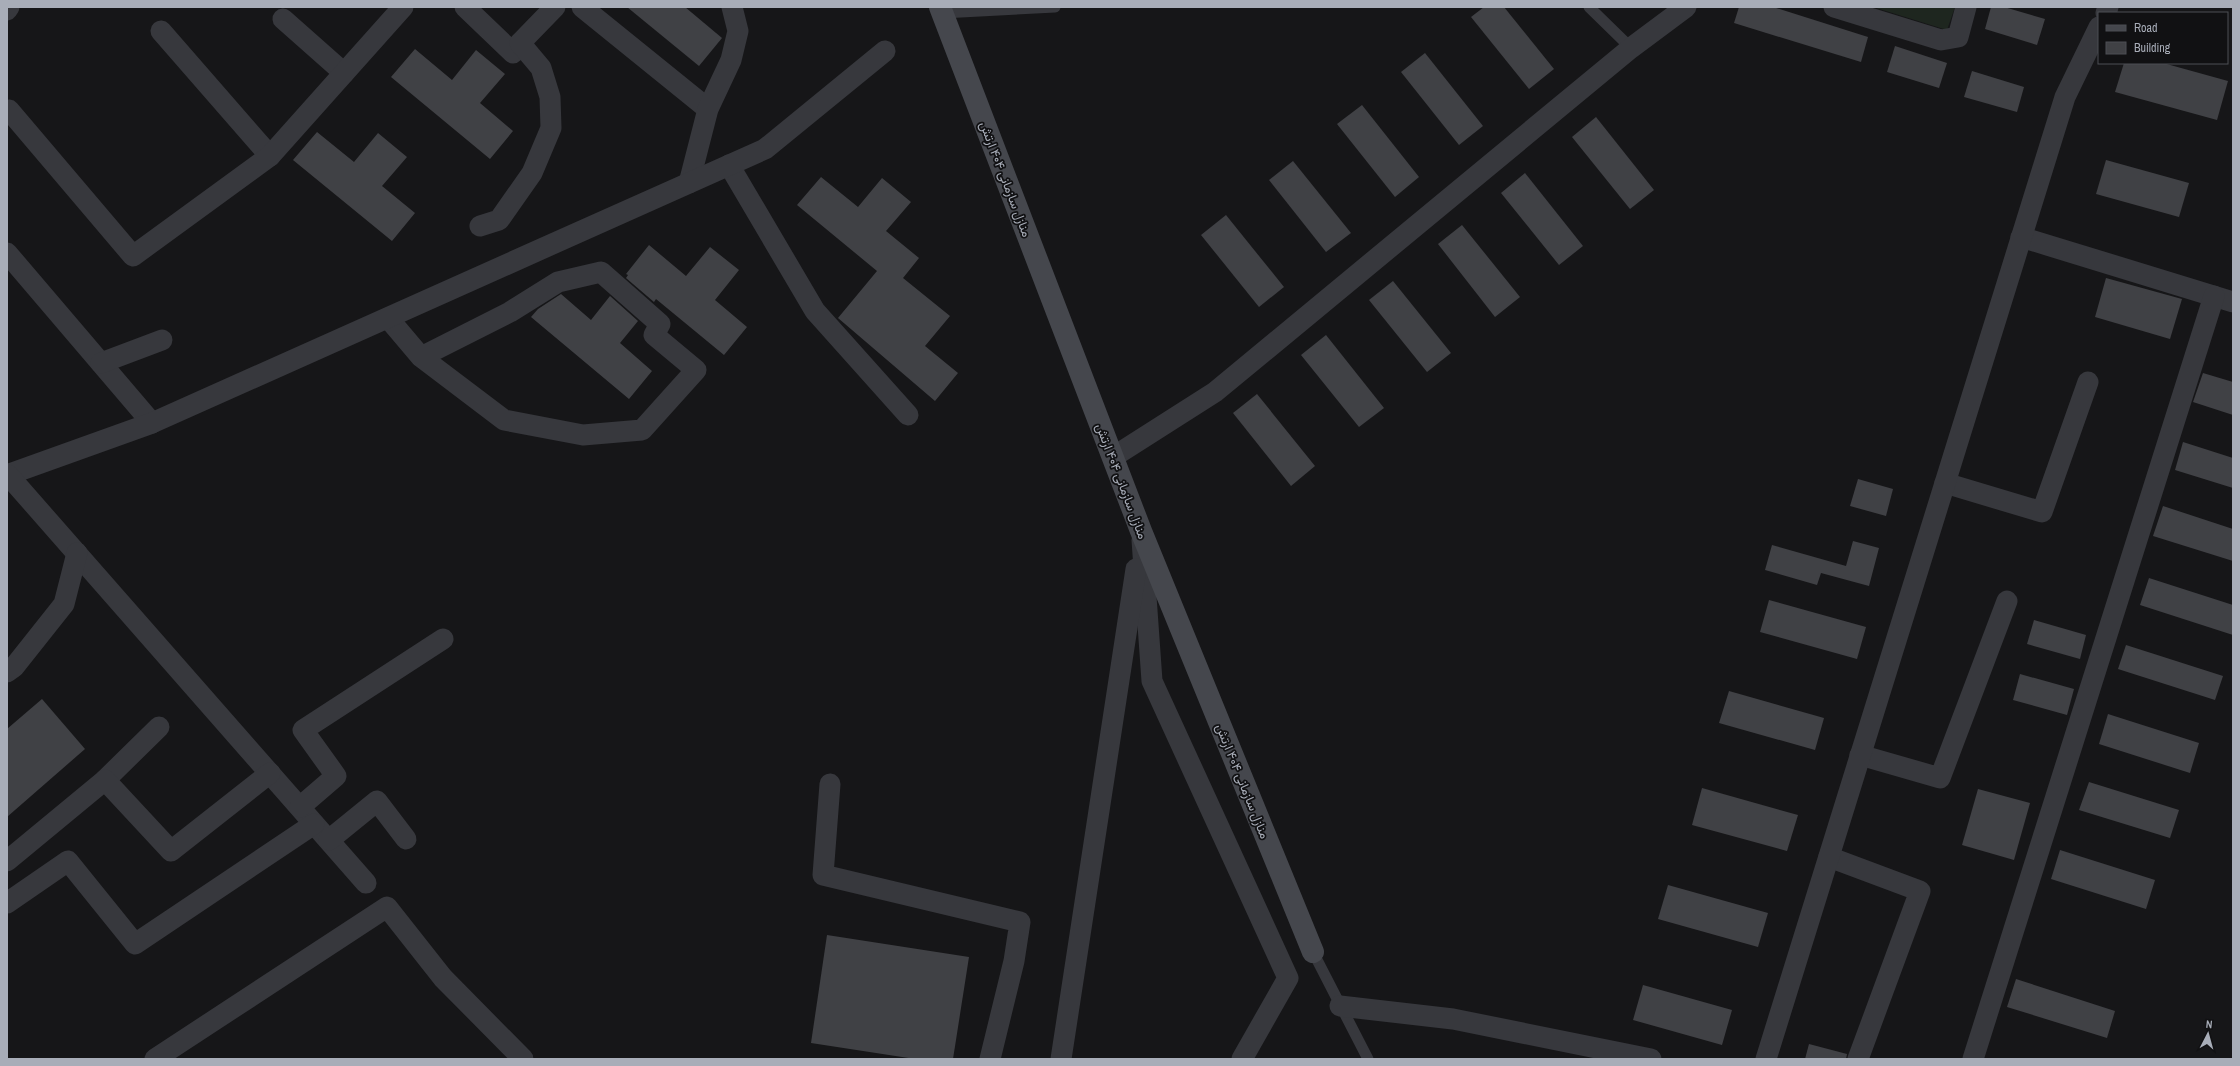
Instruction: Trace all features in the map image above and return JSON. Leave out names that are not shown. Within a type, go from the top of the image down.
[{"type":"street","points":[[9,110],[133,256],[270,156],[403,7]]},
{"type":"street","points":[[465,7],[514,53],[520,44],[555,7]]},
{"type":"street","points":[[582,7],[708,109]]},
{"type":"street","points":[[689,183],[708,109],[732,60],[738,31],[732,7]]},
{"type":"street","points":[[1113,457],[1215,392],[1631,48],[1686,7]]},
{"type":"street","points":[[1834,7],[1941,40],[1958,37],[1966,7]]},
{"type":"street","name":"منازل سازمانی ۴۰۴ ارتش","points":[[941,10],[1141,531],[1313,952]]},
{"type":"street","points":[[283,19],[344,73]]},
{"type":"street","points":[[1766,1059],[2065,97],[2098,29]]},
{"type":"street","points":[[161,31],[270,156]]},
{"type":"street","points":[[480,226],[499,220],[532,172],[551,128],[550,96],[541,68],[520,44]]},
{"type":"street","points":[[366,883],[7,475],[152,423],[764,149],[885,51]]},
{"type":"street","points":[[729,165],[815,311],[908,415]]},
{"type":"street","points":[[1973,1059],[2223,299],[2021,237]]},
{"type":"street","points":[[7,253],[152,423]]},
{"type":"street","points":[[388,318],[421,357],[504,420],[583,435],[642,430],[696,370],[654,336],[660,324],[601,272],[558,282],[510,312],[421,357]]},
{"type":"street","points":[[101,363],[162,340]]},
{"type":"street","points":[[1945,483],[2042,512],[2088,382]]},
{"type":"street","points":[[1061,1059],[1141,531]]},
{"type":"street","points":[[1141,531],[1152,681],[1288,978],[1242,1059]]},
{"type":"street","points":[[7,672],[14,667],[64,604],[76,553]]},
{"type":"street","points":[[1860,755],[1940,778],[2007,601]]},
{"type":"street","points":[[300,807],[336,776],[303,730],[443,639]]},
{"type":"street","points":[[7,861],[105,780],[159,727]]},
{"type":"street","points":[[105,780],[171,851],[270,773]]},
{"type":"street","points":[[830,784],[823,875],[1020,922],[1014,961],[990,1059]]},
{"type":"street","points":[[329,840],[377,801],[406,839]]},
{"type":"street","points":[[7,903],[68,861],[135,944],[314,824]]},
{"type":"street","points":[[1829,856],[1920,890],[1858,1059]]},
{"type":"street","points":[[155,1059],[387,907],[443,978],[523,1059]]},
{"type":"street","points":[[1340,1006],[1453,1020],[1651,1059]]},
{"type":"lane","points":[[941,10],[1055,7]]},
{"type":"lane","points":[[1589,7],[1631,48]]},
{"type":"lane","points":[[1313,952],[1368,1059]]},
{"type":"shaded area","points":[[1873,7],[1955,7],[1947,30]]},
{"type":"building","points":[[627,7],[685,7],[722,38],[699,66]]},
{"type":"building","points":[[1484,7],[1504,7],[1554,69],[1529,89],[1471,17]]},
{"type":"building","points":[[1739,7],[1773,7],[1868,37],[1861,62],[1734,23]]},
{"type":"building","points":[[1991,7],[2004,7],[2045,19],[2037,45],[1985,29]]},
{"type":"building","points":[[1895,46],[1947,63],[1939,88],[1887,72]]},
{"type":"building","points":[[415,49],[452,80],[476,50],[505,74],[480,103],[513,131],[490,159],[391,77]]},
{"type":"building","points":[[1425,53],[1483,126],[1459,145],[1401,72]]},
{"type":"building","points":[[2124,64],[2167,64],[2228,81],[2217,120],[2115,92]]},
{"type":"building","points":[[1972,71],[2024,87],[2017,112],[1964,97]]},
{"type":"building","points":[[1362,105],[1419,177],[1395,197],[1337,124]]},
{"type":"building","points":[[1596,117],[1654,190],[1630,209],[1572,137]]},
{"type":"building","points":[[317,132],[354,162],[378,133],[407,157],[382,186],[415,213],[392,241],[293,160]]},
{"type":"building","points":[[2106,160],[2189,183],[2179,217],[2096,194]]},
{"type":"building","points":[[1293,161],[1351,233],[1326,252],[1269,180]]},
{"type":"building","points":[[1525,173],[1583,246],[1559,265],[1501,193]]},
{"type":"building","points":[[821,177],[858,207],[882,178],[911,202],[886,231],[919,258],[903,278],[950,316],[925,346],[958,373],[935,401],[838,318],[877,271],[797,205]]},
{"type":"building","points":[[1226,215],[1284,287],[1259,307],[1201,235]]},
{"type":"building","points":[[1462,225],[1520,297],[1495,317],[1438,244]]},
{"type":"building","points":[[649,245],[686,276],[710,247],[739,270],[715,300],[747,327],[724,355],[656,299],[654,302],[626,278],[628,275],[626,274]]},
{"type":"building","points":[[2106,278],[2182,299],[2170,339],[2095,317]]},
{"type":"building","points":[[1393,281],[1451,353],[1427,372],[1369,300]]},
{"type":"building","points":[[561,294],[591,320],[610,296],[638,321],[620,343],[652,371],[629,399],[531,317],[538,309]]},
{"type":"building","points":[[1326,335],[1384,408],[1359,427],[1301,355]]},
{"type":"building","points":[[2203,373],[2233,382],[2233,415],[2193,402]]},
{"type":"building","points":[[1257,394],[1315,466],[1291,486],[1233,413]]},
{"type":"building","points":[[2183,442],[2233,458],[2233,488],[2175,470]]},
{"type":"building","points":[[1858,479],[1893,489],[1886,516],[1850,506]]},
{"type":"building","points":[[2163,506],[2233,529],[2233,561],[2153,536]]},
{"type":"building","points":[[1853,541],[1879,548],[1869,586],[1821,573],[1817,585],[1765,570],[1772,545],[1846,566]]},
{"type":"building","points":[[2149,578],[2233,605],[2233,635],[2140,605]]},
{"type":"building","points":[[1769,600],[1866,627],[1857,659],[1760,632]]},
{"type":"building","points":[[2034,620],[2086,635],[2080,659],[2027,644]]},
{"type":"building","points":[[2126,645],[2223,676],[2215,700],[2118,669]]},
{"type":"building","points":[[2020,674],[2074,689],[2067,715],[2013,700]]},
{"type":"building","points":[[1729,691],[1824,718],[1815,750],[1719,723]]},
{"type":"building","points":[[42,699],[85,749],[7,817],[7,729]]},
{"type":"building","points":[[2108,714],[2199,743],[2190,773],[2099,744]]},
{"type":"building","points":[[2089,782],[2179,810],[2170,838],[2079,810]]},
{"type":"building","points":[[1702,788],[1798,815],[1787,851],[1692,825]]},
{"type":"building","points":[[1978,789],[2030,803],[2014,860],[1962,845]]},
{"type":"building","points":[[2060,850],[2155,880],[2146,909],[2051,879]]},
{"type":"building","points":[[1668,885],[1768,913],[1758,947],[1658,919]]},
{"type":"building","points":[[827,935],[969,957],[953,1059],[915,1059],[811,1043]]},
{"type":"building","points":[[2016,979],[2115,1011],[2107,1038],[2007,1007]]},
{"type":"building","points":[[1643,985],[1732,1010],[1722,1045],[1633,1020]]},
{"type":"building","points":[[1809,1044],[1847,1054],[1846,1059],[1805,1059]]}]
